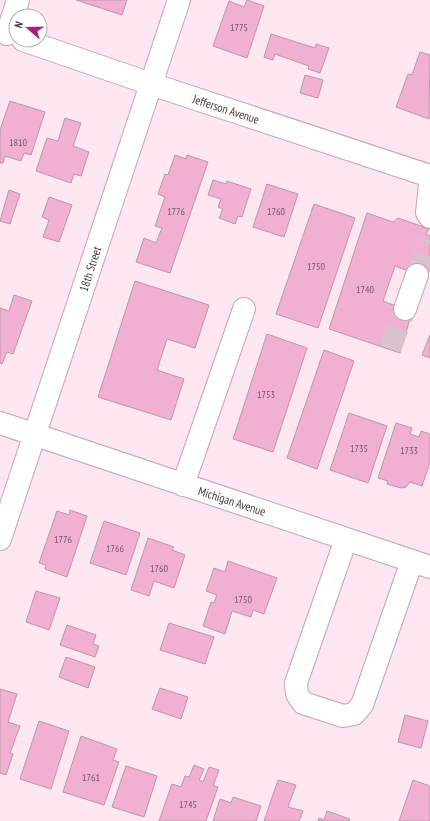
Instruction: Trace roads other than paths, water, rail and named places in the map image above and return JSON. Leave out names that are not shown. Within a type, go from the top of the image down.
[{"type":"street","name":"18th Street","points":[[0,539],[179,0]]},
{"type":"street","name":"Jefferson Avenue","points":[[47,48],[430,176]]},
{"type":"street","points":[[430,184],[426,213],[430,217]]},
{"type":"street","points":[[405,309],[417,275]]},
{"type":"street","points":[[183,485],[244,309]]},
{"type":"street","name":"Michigan Avenue","points":[[0,423],[421,564]]},
{"type":"street","points":[[346,539],[296,683],[297,694],[303,703],[343,716],[354,714],[362,705],[421,564]]},
{"type":"tunnel","points":[[417,275],[430,240]]},
{"type":"tunnel","points":[[390,349],[405,309]]}]
